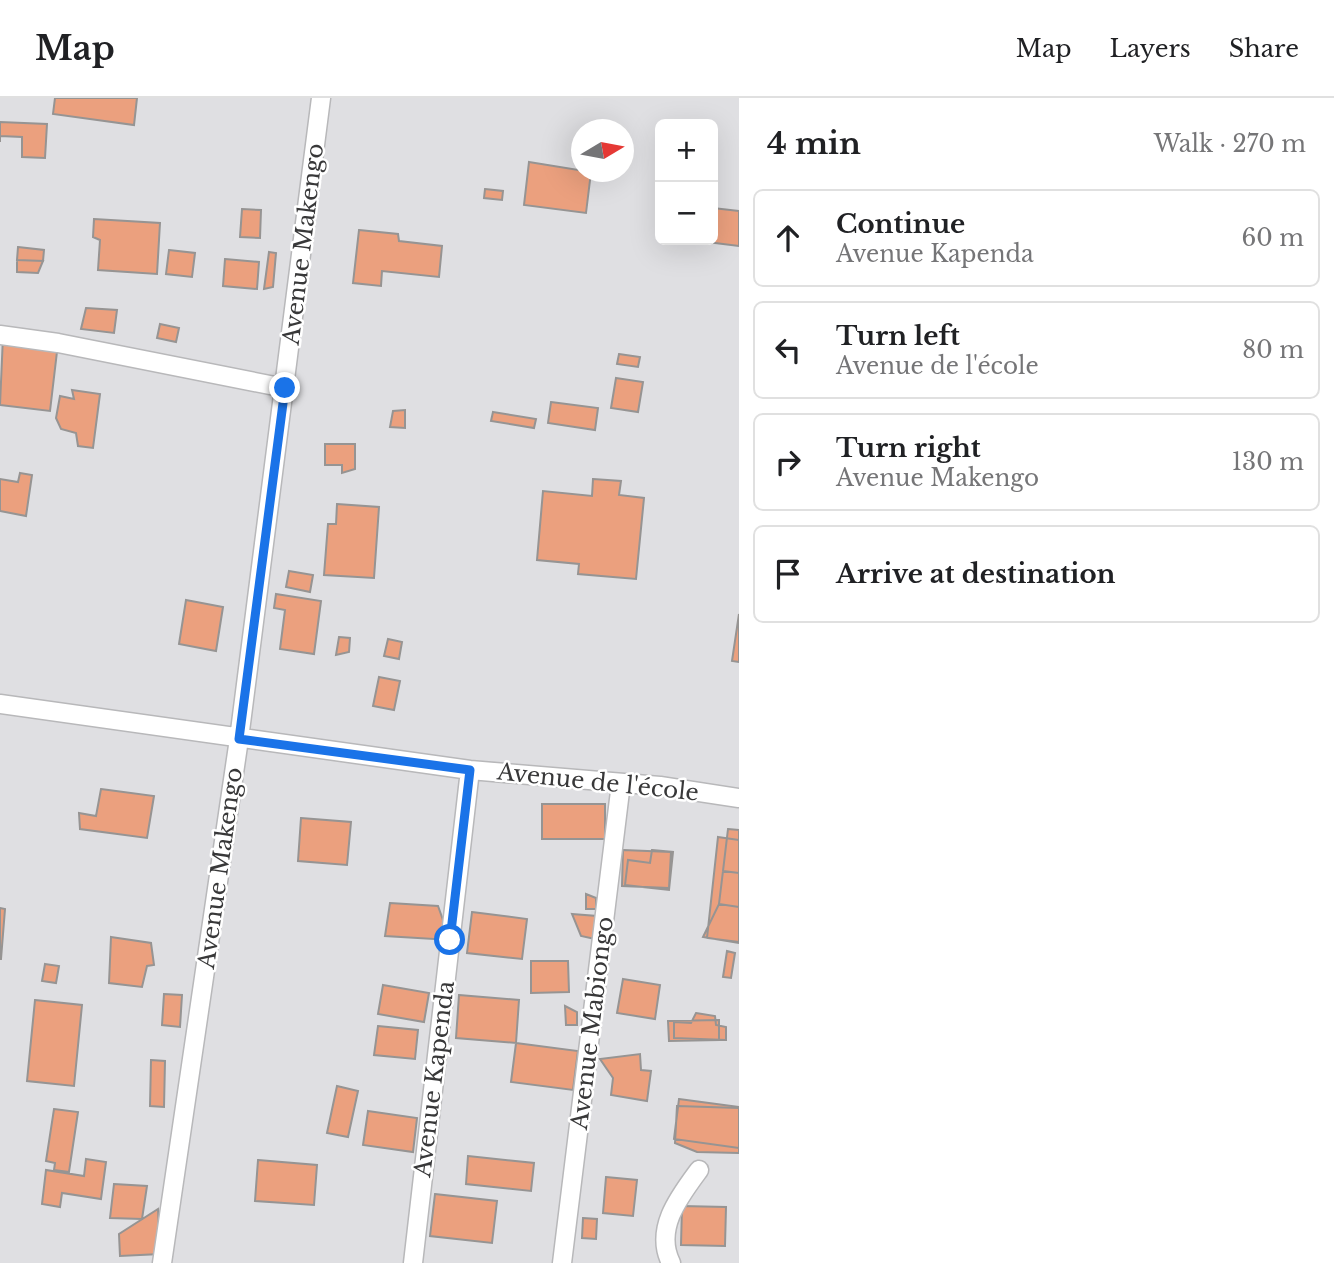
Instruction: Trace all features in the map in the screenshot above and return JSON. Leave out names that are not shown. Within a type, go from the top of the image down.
[{"type":"street","name":"Avenue Makengo","points":[[162,1263],[239,739],[321,98]]},
{"type":"street","points":[[0,335],[58,343],[285,388]]},
{"type":"street","name":"Avenue de l'école","points":[[0,704],[470,770],[621,783],[739,798]]},
{"type":"street","name":"Avenue Kapenda","points":[[412,1263],[470,770]]},
{"type":"street","name":"Avenue Mabiongo","points":[[562,1263],[621,783]]},
{"type":"street","points":[[671,1263],[664,1236],[669,1214],[699,1170]]},
{"type":"building","points":[[55,98],[137,98],[134,125],[53,114]]},
{"type":"building","points":[[0,122],[47,124],[45,158],[22,157],[22,137],[0,136]]},
{"type":"building","points":[[529,162],[571,169],[571,182],[590,182],[586,213],[524,205]]},
{"type":"building","points":[[485,189],[503,191],[502,200],[484,198]]},
{"type":"building","points":[[242,209],[261,210],[260,238],[240,237]]},
{"type":"building","points":[[718,209],[739,211],[739,246],[718,243]]},
{"type":"building","points":[[94,219],[160,223],[157,274],[98,270],[100,240],[93,237]]},
{"type":"building","points":[[359,230],[398,234],[399,241],[442,246],[439,277],[382,271],[381,286],[353,283]]},
{"type":"building","points":[[18,247],[44,250],[43,261],[17,260]]},
{"type":"building","points":[[169,250],[195,253],[192,277],[166,274]]},
{"type":"building","points":[[269,252],[276,253],[273,287],[264,289]]},
{"type":"building","points":[[225,259],[259,262],[257,289],[223,286]]},
{"type":"building","points":[[17,260],[43,261],[38,273],[17,272]]},
{"type":"building","points":[[86,308],[117,310],[114,333],[81,329]]},
{"type":"building","points":[[160,324],[179,328],[176,342],[157,338]]},
{"type":"building","points":[[3,336],[58,343],[50,411],[0,405]]},
{"type":"building","points":[[619,354],[640,357],[638,367],[617,364]]},
{"type":"building","points":[[616,378],[643,382],[638,412],[611,408]]},
{"type":"building","points":[[72,390],[100,394],[93,448],[78,446],[76,433],[61,429],[56,418],[60,396],[74,399]]},
{"type":"building","points":[[551,402],[598,408],[595,430],[548,423]]},
{"type":"building","points":[[405,410],[405,428],[390,427],[393,411]]},
{"type":"building","points":[[493,412],[536,419],[534,428],[491,421]]},
{"type":"building","points":[[325,444],[355,444],[355,469],[342,473],[342,465],[325,465]]},
{"type":"building","points":[[20,473],[32,475],[26,516],[0,511],[0,479],[18,482]]},
{"type":"building","points":[[593,479],[621,481],[619,495],[644,498],[636,579],[578,574],[579,564],[537,560],[543,491],[592,496]]},
{"type":"building","points":[[337,504],[379,507],[374,578],[324,575],[328,524],[336,524]]},
{"type":"building","points":[[289,571],[313,575],[310,592],[286,587]]},
{"type":"building","points":[[276,594],[321,601],[314,654],[280,649],[285,610],[274,608]]},
{"type":"building","points":[[186,600],[223,607],[216,651],[179,644]]},
{"type":"building","points":[[739,614],[739,662],[732,661]]},
{"type":"building","points":[[339,637],[350,638],[349,652],[336,655]]},
{"type":"building","points":[[388,639],[402,642],[399,659],[384,656]]},
{"type":"building","points":[[379,677],[400,681],[394,710],[373,706]]},
{"type":"building","points":[[101,789],[154,796],[147,838],[80,829],[79,813],[96,816]]},
{"type":"building","points":[[542,804],[605,804],[605,839],[542,839]]},
{"type":"building","points":[[301,818],[351,822],[347,865],[298,861]]},
{"type":"building","points":[[728,829],[739,830],[739,873],[723,871]]},
{"type":"building","points":[[718,837],[739,840],[739,942],[707,938]]},
{"type":"building","points":[[623,850],[671,852],[669,888],[622,886]]},
{"type":"building","points":[[652,850],[673,852],[669,890],[625,885],[628,860],[650,863]]},
{"type":"building","points":[[723,871],[739,873],[739,907],[719,904]]},
{"type":"building","points":[[586,894],[596,898],[596,909],[586,909]]},
{"type":"building","points":[[390,903],[438,906],[450,940],[385,936]]},
{"type":"building","points":[[719,904],[739,907],[739,943],[703,937]]},
{"type":"building","points":[[0,908],[5,909],[1,959],[0,959]]},
{"type":"building","points":[[472,912],[527,919],[522,959],[467,953]]},
{"type":"building","points":[[572,914],[597,916],[595,939],[581,936]]},
{"type":"building","points":[[111,937],[151,943],[154,965],[147,966],[142,987],[109,983]]},
{"type":"building","points":[[727,951],[735,953],[731,978],[723,977]]},
{"type":"building","points":[[531,961],[568,961],[569,992],[531,993]]},
{"type":"building","points":[[45,964],[59,966],[56,983],[42,981]]},
{"type":"building","points":[[623,979],[660,985],[655,1019],[617,1013]]},
{"type":"building","points":[[383,985],[429,993],[424,1022],[378,1014]]},
{"type":"building","points":[[164,994],[182,995],[180,1027],[162,1025]]},
{"type":"building","points":[[459,995],[519,1000],[516,1043],[456,1038]]},
{"type":"building","points":[[35,1000],[82,1005],[74,1086],[27,1081]]},
{"type":"building","points":[[565,1006],[577,1012],[577,1025],[566,1025]]},
{"type":"building","points":[[696,1013],[715,1016],[716,1025],[726,1027],[726,1040],[674,1038],[674,1022],[691,1023]]},
{"type":"building","points":[[719,1020],[719,1040],[669,1041],[668,1021]]},
{"type":"building","points":[[378,1026],[418,1030],[415,1059],[374,1055]]},
{"type":"building","points":[[516,1043],[578,1051],[573,1090],[511,1082]]},
{"type":"building","points":[[640,1054],[641,1070],[651,1071],[647,1101],[611,1095],[613,1078],[600,1059]]},
{"type":"building","points":[[151,1060],[165,1061],[164,1107],[150,1106]]},
{"type":"building","points":[[337,1086],[358,1091],[348,1137],[327,1133]]},
{"type":"building","points":[[679,1099],[739,1107],[739,1148],[674,1139]]},
{"type":"building","points":[[677,1106],[739,1108],[739,1153],[697,1152],[675,1143]]},
{"type":"building","points":[[54,1109],[78,1112],[69,1172],[54,1170],[55,1163],[46,1161]]},
{"type":"building","points":[[368,1111],[417,1118],[413,1152],[363,1145]]},
{"type":"building","points":[[468,1156],[534,1163],[531,1191],[466,1184]]},
{"type":"building","points":[[86,1159],[106,1162],[101,1199],[62,1193],[60,1207],[42,1204],[46,1170],[84,1176]]},
{"type":"building","points":[[258,1160],[317,1165],[314,1205],[255,1201]]},
{"type":"building","points":[[606,1177],[637,1180],[633,1216],[603,1213]]},
{"type":"building","points":[[114,1184],[147,1186],[142,1219],[110,1218]]},
{"type":"building","points":[[435,1194],[497,1201],[492,1243],[430,1236]]},
{"type":"building","points":[[682,1206],[726,1207],[725,1246],[681,1245]]},
{"type":"building","points":[[158,1209],[160,1254],[120,1256],[119,1234]]},
{"type":"building","points":[[583,1218],[597,1219],[596,1239],[582,1238]]},
{"type":"route","points":[[285,388],[239,739],[470,770],[450,940]]}]
